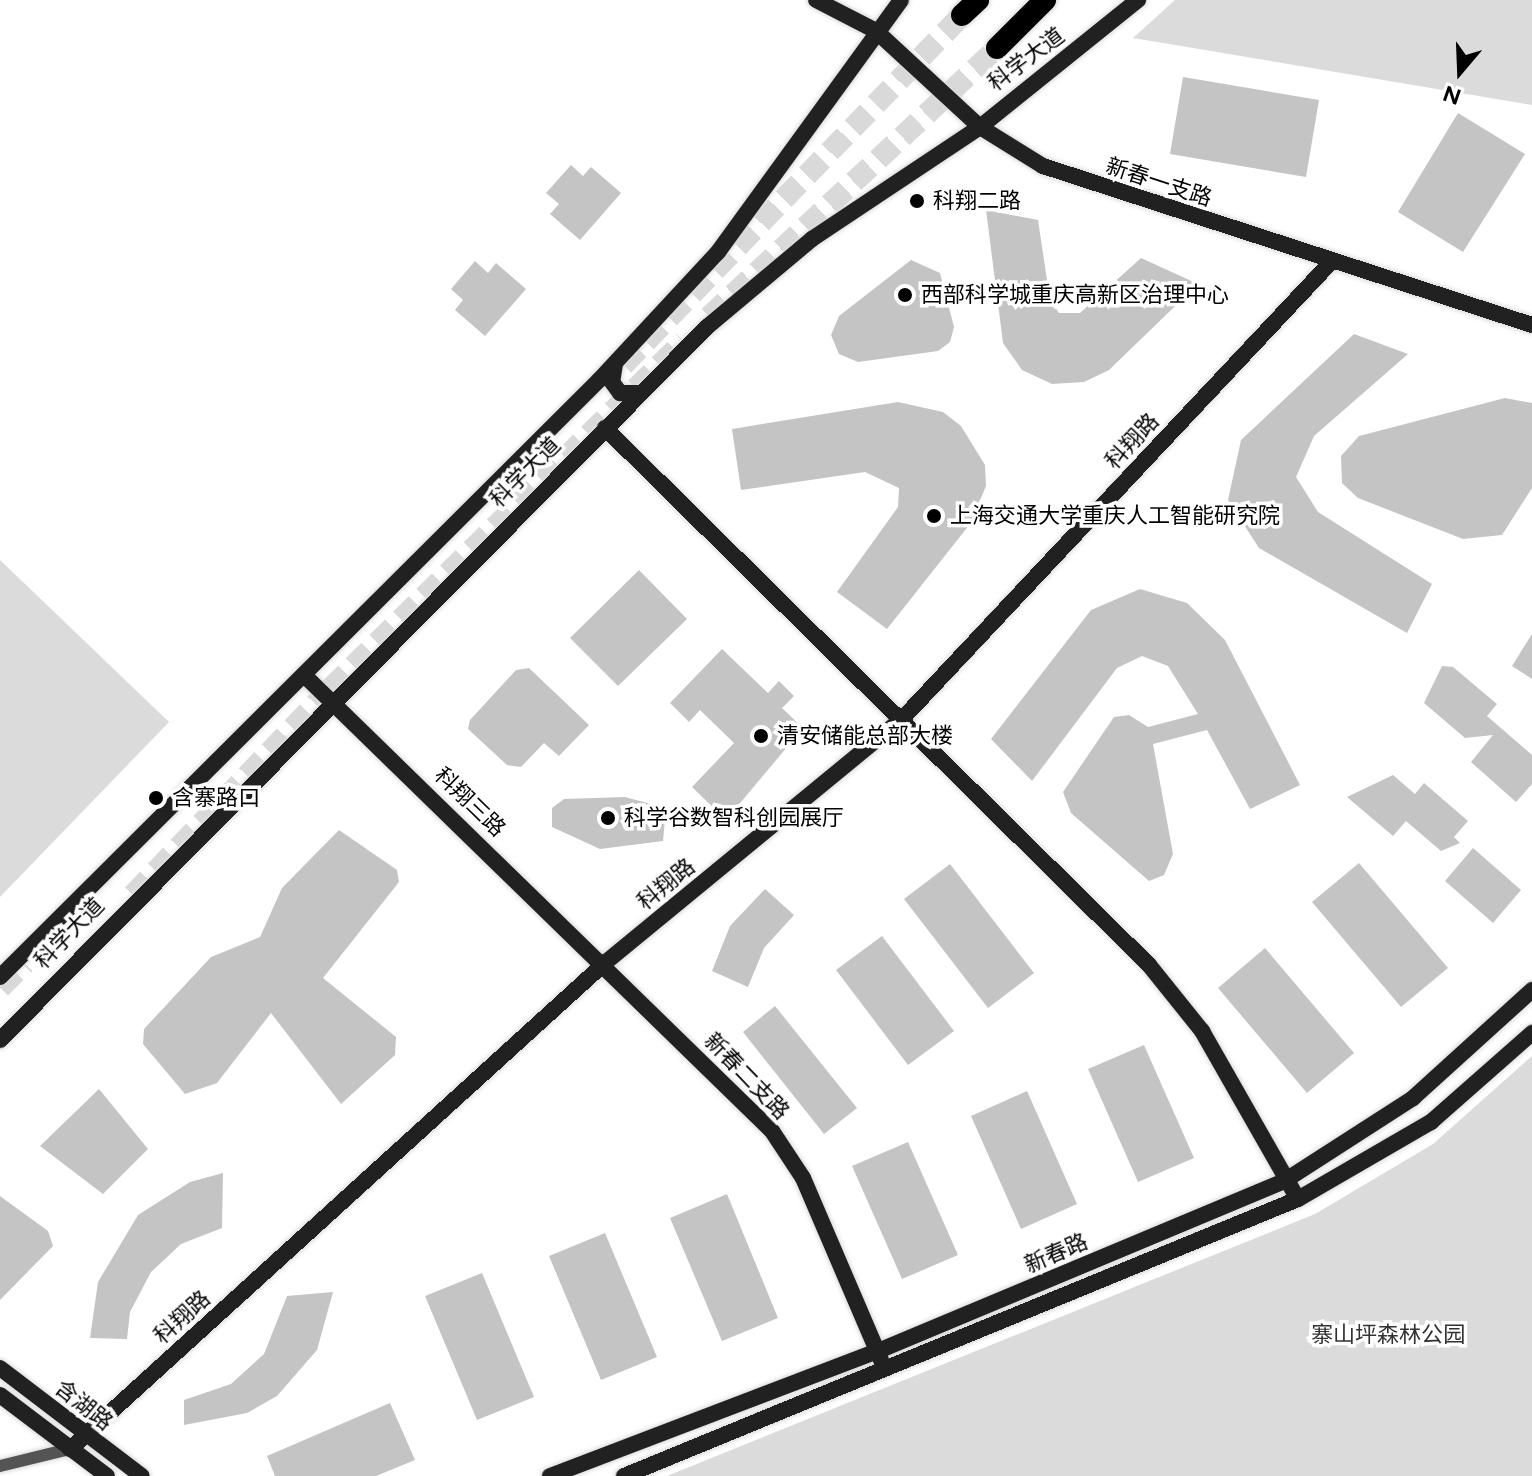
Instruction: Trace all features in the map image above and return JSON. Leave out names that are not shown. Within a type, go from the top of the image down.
[{"type":"highway","name":"科学大道","points":[[997,48],[1045,0]]},
{"type":"main road","name":"新春一支路","points":[[816,0],[876,31],[980,127],[1056,171],[1532,325]]},
{"type":"main road","name":"科学大道","points":[[0,977],[615,363],[761,199],[876,31],[901,0]]},
{"type":"main road","name":"科学大道","points":[[0,1040],[641,393],[812,239],[980,127],[1138,0]]},
{"type":"main road","name":"科翔路","points":[[70,1449],[606,962],[903,718],[1332,261]]},
{"type":"main road","points":[[615,363],[613,386],[628,396],[641,393]]},
{"type":"main road","points":[[605,428],[903,718],[1149,965],[1202,1031],[1298,1199]]},
{"type":"main road","name":"科翔三路","points":[[304,675],[606,962]]},
{"type":"main road","name":"新春二支路","points":[[606,962],[772,1131],[803,1178],[887,1372]]},
{"type":"main road","name":"新春路","points":[[550,1476],[878,1351],[1286,1180],[1413,1098],[1532,990]]},
{"type":"main road","name":"新春路","points":[[624,1476],[887,1372],[1298,1199],[1431,1122],[1532,1033]]},
{"type":"main road","name":"含湖路","points":[[0,1368],[142,1476]]},
{"type":"main road","name":"含湖路","points":[[0,1395],[107,1476]]},
{"type":"street","points":[[0,1466],[70,1449]]},
{"type":"green space","points":[[1175,0],[1532,0],[1532,105],[1133,38]]},
{"type":"green space","points":[[0,560],[169,722],[0,897]]},
{"type":"green space","name":"寨山坪森林公园","points":[[1532,1056],[1532,1476],[667,1476],[1315,1214],[1433,1144]]},
{"type":"building","points":[[1183,77],[1319,100],[1306,177],[1170,154]]},
{"type":"building","points":[[1458,113],[1525,154],[1463,252],[1398,212]]},
{"type":"building","points":[[571,165],[583,176],[591,167],[621,193],[580,240],[550,214],[559,204],[546,193]]},
{"type":"building","points":[[986,210],[1038,220],[1050,300],[1059,313],[1080,313],[1141,258],[1198,284],[1109,370],[1084,382],[1052,384],[1022,370],[1003,343]]},
{"type":"building","name":"西部科学城重庆高新区治理中心","points":[[911,260],[940,273],[954,327],[950,342],[938,351],[858,362],[839,354],[831,335],[839,316]]},
{"type":"building","points":[[475,261],[488,273],[496,263],[526,289],[485,336],[455,310],[463,300],[451,289]]},
{"type":"building","points":[[1354,334],[1408,354],[1314,436],[1296,477],[1318,512],[1432,584],[1407,633],[1259,548],[1228,500],[1241,440]]},
{"type":"building","points":[[1505,398],[1532,403],[1532,488],[1502,535],[1463,539],[1358,498],[1342,483],[1341,456],[1359,436]]},
{"type":"building","name":"上海交通大学重庆人工智能研究院","points":[[898,402],[943,412],[961,426],[985,465],[986,486],[970,524],[887,629],[837,592],[898,507],[899,488],[865,472],[741,490],[732,429]]},
{"type":"building","points":[[639,570],[687,619],[618,686],[570,638]]},
{"type":"building","points":[[1140,589],[1187,603],[1225,640],[1300,785],[1250,809],[1207,730],[1153,744],[1173,854],[1164,875],[1149,881],[1071,813],[1063,792],[1114,717],[1129,715],[1148,727],[1198,714],[1168,666],[1142,656],[1117,668],[1032,781],[991,739],[1091,610]]},
{"type":"building","points":[[1532,634],[1532,679],[1512,666]]},
{"type":"building","name":"清安储能总部大楼","points":[[722,649],[768,693],[779,681],[794,696],[782,708],[803,728],[726,820],[692,787],[734,743],[700,710],[689,722],[670,703]]},
{"type":"building","points":[[1442,666],[1453,667],[1497,704],[1487,716],[1532,755],[1532,784],[1516,802],[1471,762],[1493,735],[1465,738],[1424,703]]},
{"type":"building","points":[[529,668],[589,725],[559,756],[544,743],[521,767],[507,765],[468,729],[470,720],[516,670]]},
{"type":"building","points":[[1393,775],[1415,794],[1424,783],[1468,821],[1454,837],[1460,843],[1441,851],[1406,821],[1393,836],[1347,797]]},
{"type":"building","name":"科学谷数智科创园展厅","points":[[625,797],[666,808],[663,841],[600,849],[552,827],[552,808],[564,799]]},
{"type":"building","points":[[339,830],[397,870],[399,882],[323,978],[396,1037],[395,1055],[341,1104],[271,1013],[217,1083],[185,1094],[143,1044],[144,1029],[211,957],[260,937],[282,888]]},
{"type":"building","points":[[1473,848],[1521,890],[1493,923],[1445,881]]},
{"type":"building","points":[[1359,863],[1448,968],[1401,1007],[1312,902]]},
{"type":"building","points":[[950,864],[1034,973],[988,1008],[904,899]]},
{"type":"building","points":[[765,889],[794,915],[764,948],[748,987],[712,971],[730,926]]},
{"type":"building","points":[[882,936],[954,1031],[908,1065],[836,970]]},
{"type":"building","points":[[1265,948],[1354,1053],[1307,1093],[1218,988]]},
{"type":"building","points":[[775,1006],[857,1108],[824,1134],[743,1032]]},
{"type":"building","points":[[1144,1045],[1194,1158],[1138,1182],[1088,1069]]},
{"type":"building","points":[[99,1089],[148,1149],[103,1194],[40,1146]]},
{"type":"building","points":[[1027,1091],[1077,1204],[1021,1229],[971,1116]]},
{"type":"building","points":[[908,1142],[958,1255],[902,1279],[852,1166]]},
{"type":"building","points":[[223,1173],[222,1228],[181,1244],[151,1272],[130,1312],[127,1339],[90,1338],[98,1282],[138,1215],[190,1182]]},
{"type":"building","points":[[727,1194],[778,1318],[722,1341],[670,1218]]},
{"type":"building","points":[[0,1196],[48,1231],[53,1246],[0,1300]]},
{"type":"building","points":[[605,1233],[657,1357],[601,1380],[549,1256]]},
{"type":"building","points":[[482,1273],[534,1397],[477,1420],[425,1296]]},
{"type":"building","points":[[333,1292],[317,1350],[277,1396],[247,1413],[184,1425],[184,1400],[231,1384],[264,1354],[287,1296]]},
{"type":"building","points":[[390,1403],[415,1460],[376,1476],[275,1476],[267,1456]]},
{"type":"tunnel","points":[[623,365],[962,15]]},
{"type":"tunnel","points":[[709,317],[997,48]]},
{"type":"tunnel","points":[[133,895],[330,689],[684,341]]},
{"type":"tunnel","points":[[0,988],[25,963]]},
{"type":"place","name":"科翔二路","points":[[917,201]]},
{"type":"place","name":"西部科学城重庆高新区治理中心","points":[[905,295]]},
{"type":"place","name":"上海交通大学重庆人工智能研究院","points":[[934,516]]},
{"type":"place","name":"清安储能总部大楼","points":[[761,736]]},
{"type":"place","name":"含寨路口","points":[[156,798]]},
{"type":"place","name":"科学谷数智科创园展厅","points":[[608,818]]}]
